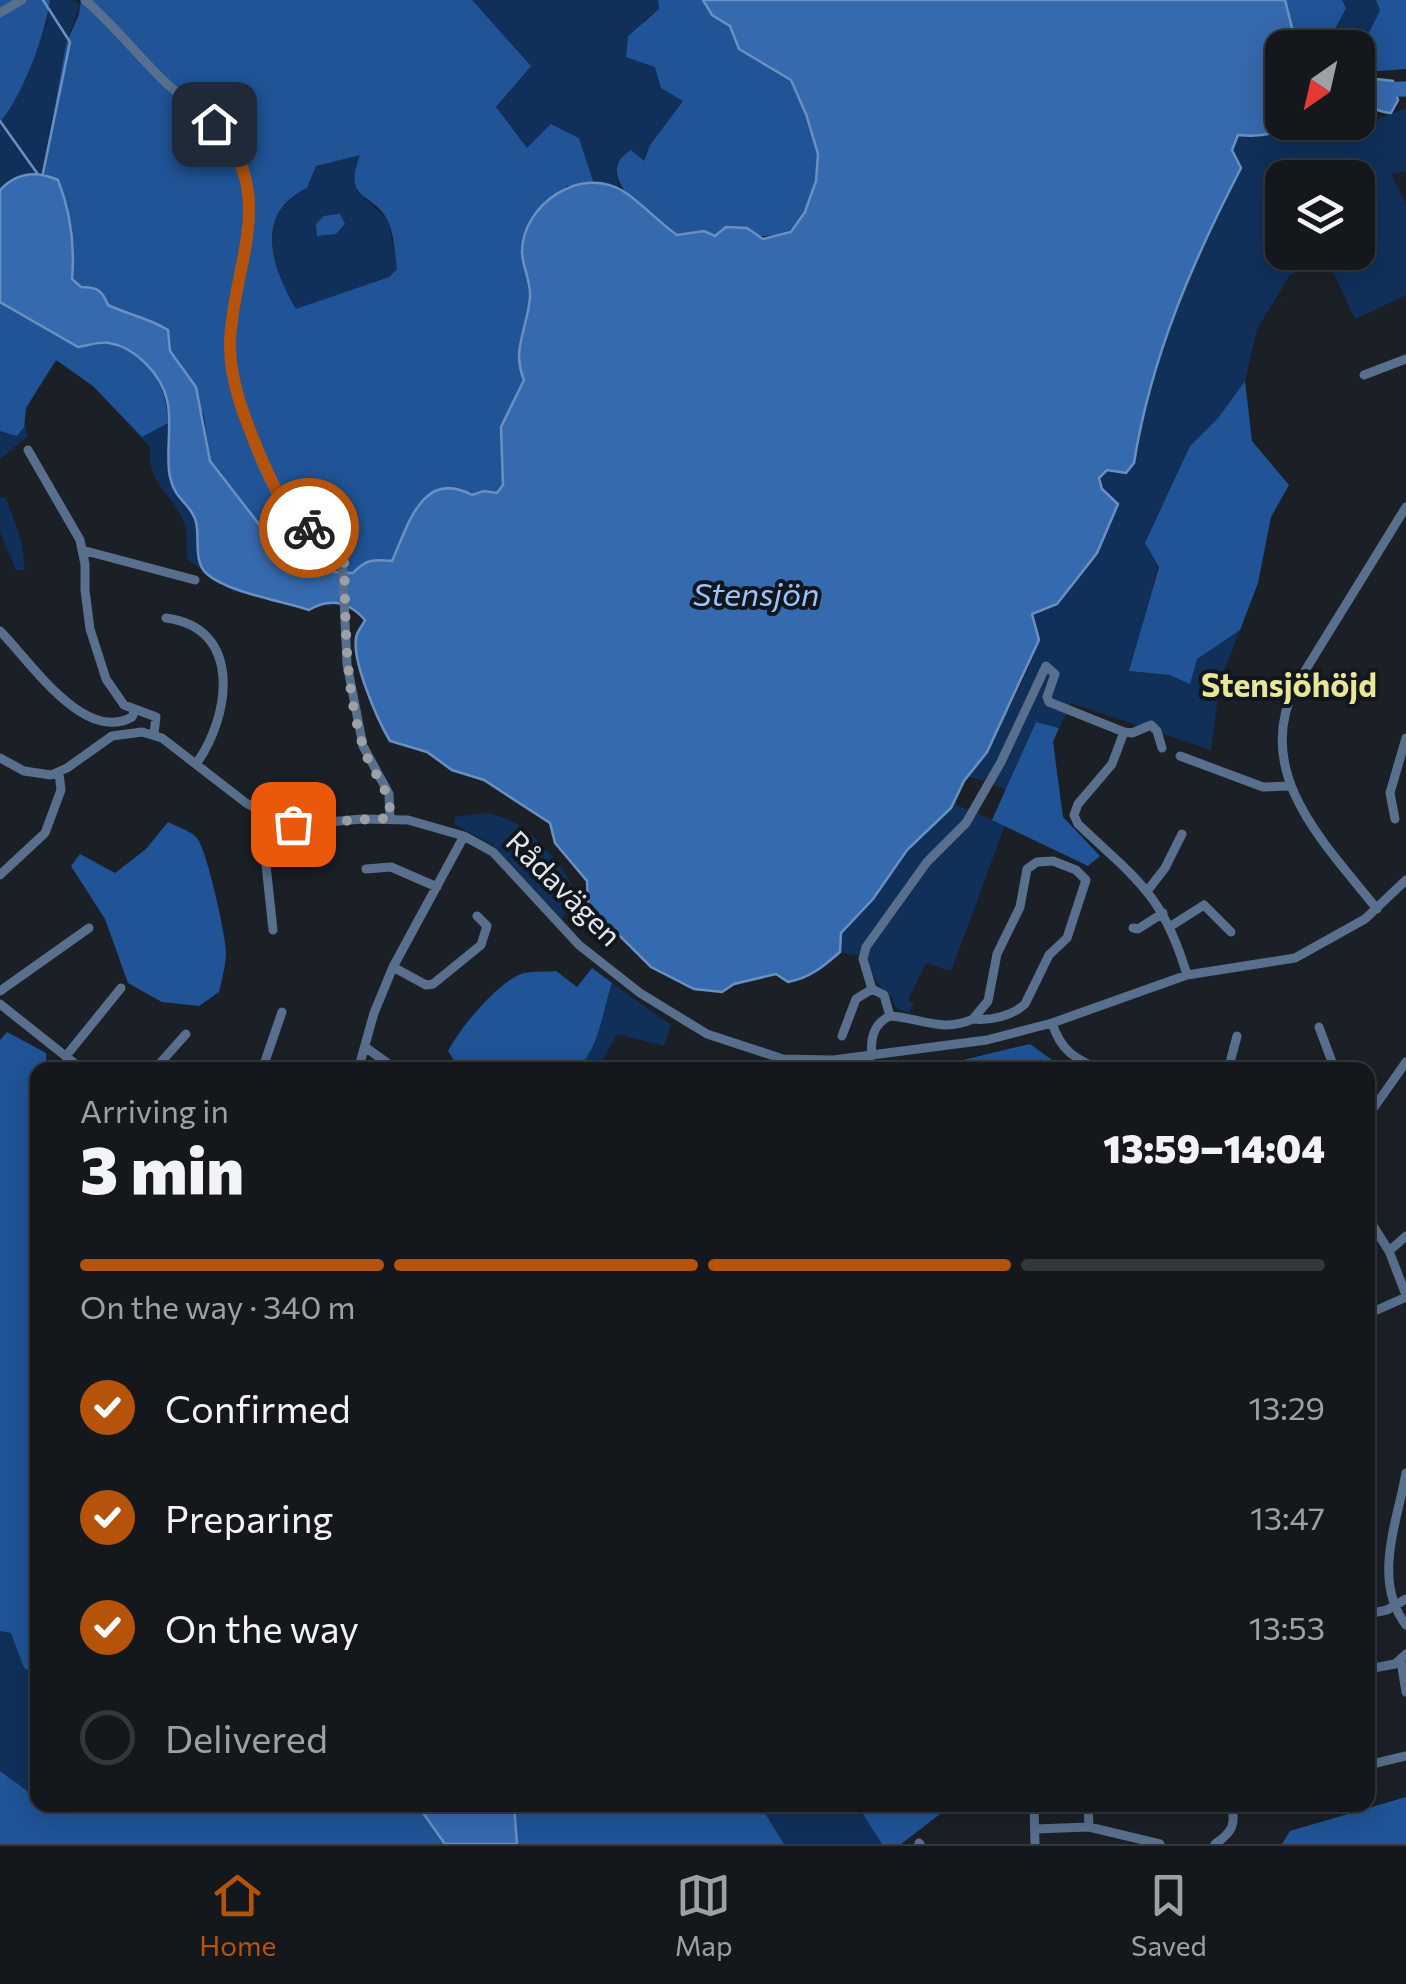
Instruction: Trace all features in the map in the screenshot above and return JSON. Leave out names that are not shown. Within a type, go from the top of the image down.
[{"type":"street","points":[[0,13],[22,0]]},
{"type":"street","points":[[85,0],[214,124],[240,158],[251,202],[230,344],[234,379],[253,439],[284,504],[338,550],[344,566],[347,664],[362,746],[389,794],[390,818]]},
{"type":"street","points":[[1364,375],[1406,360]]},
{"type":"street","points":[[0,630],[70,706],[87,718],[104,722],[132,717],[134,710],[120,700],[100,662],[87,613],[82,550],[70,520],[28,450]]},
{"type":"street","points":[[1377,908],[1299,808],[1281,744],[1289,698],[1406,507]]},
{"type":"street","points":[[82,550],[195,580]]},
{"type":"street","points":[[166,618],[197,630],[224,666],[221,705],[210,741],[196,764]]},
{"type":"street","points":[[890,1016],[884,995],[872,989],[862,959],[866,947],[926,862],[966,823],[1002,762],[1046,666],[1056,674],[1048,702],[1124,732],[1152,725],[1162,748]]},
{"type":"street","name":"Rådavägen","points":[[134,710],[156,717],[154,734],[267,816],[306,824],[390,818],[438,826],[484,846],[509,867],[564,931],[680,1020],[752,1051],[791,1062]]},
{"type":"street","points":[[0,758],[35,774],[59,773],[112,736],[134,731],[154,734]]},
{"type":"street","points":[[1124,732],[1112,764],[1074,814],[1078,824],[1148,890],[1170,926],[1187,975]]},
{"type":"street","points":[[1396,819],[1390,792],[1406,738]]},
{"type":"street","points":[[1180,756],[1263,787],[1290,786]]},
{"type":"street","points":[[0,875],[46,832],[61,790],[59,773]]},
{"type":"street","points":[[267,816],[263,837],[273,930]]},
{"type":"street","points":[[1148,890],[1182,834]]},
{"type":"street","points":[[360,1062],[393,966],[464,836]]},
{"type":"street","points":[[872,1056],[873,1032],[880,1021],[890,1016],[937,1026],[999,1017],[1025,1004],[1049,955],[1067,938],[1086,886],[1082,874],[1052,861],[1037,862],[1027,869],[1020,908],[997,954],[988,1001],[972,1018]]},
{"type":"street","points":[[366,869],[390,867],[437,886]]},
{"type":"street","name":"Rådavägen","points":[[832,1062],[986,1040],[1052,1023],[1187,975],[1295,958],[1346,931],[1406,880]]},
{"type":"street","points":[[1170,926],[1204,905],[1231,932]]},
{"type":"street","points":[[1133,928],[1138,929],[1163,913]]},
{"type":"street","points":[[393,966],[421,983],[433,984],[484,940],[487,926],[477,916]]},
{"type":"street","points":[[0,992],[89,928]]},
{"type":"street","points":[[66,1056],[121,988]]},
{"type":"street","points":[[842,1036],[856,999],[872,989]]},
{"type":"street","points":[[0,1004],[74,1062]]},
{"type":"street","points":[[265,1062],[282,1012]]},
{"type":"street","points":[[1052,1023],[1069,1054],[1084,1062]]},
{"type":"street","points":[[1319,1026],[1332,1062]]},
{"type":"street","points":[[161,1062],[186,1034]]},
{"type":"street","points":[[1230,1062],[1237,1036]]},
{"type":"street","points":[[365,1047],[386,1062]]},
{"type":"street","points":[[1375,1106],[1406,1062]]},
{"type":"street","points":[[1375,1229],[1389,1252],[1406,1296],[1375,1311]]},
{"type":"street","points":[[1389,1252],[1406,1236]]},
{"type":"street","points":[[1406,1473],[1387,1583],[1394,1606],[1406,1625]]},
{"type":"street","points":[[1375,1612],[1406,1599]]},
{"type":"street","points":[[1375,1667],[1403,1657],[1406,1692]]},
{"type":"street","points":[[1375,1763],[1406,1756]]},
{"type":"street","points":[[1035,1812],[1036,1844]]},
{"type":"street","points":[[1088,1812],[1089,1828]]},
{"type":"street","points":[[1214,1844],[1232,1830],[1234,1812]]},
{"type":"street","points":[[1036,1829],[1089,1828],[1160,1844]]},
{"type":"shaded area","points":[[0,0],[50,0],[32,64],[0,122]]},
{"type":"shaded area","points":[[50,0],[74,0],[80,5],[66,44],[43,173],[38,173],[333,559],[332,606],[234,592],[187,559],[185,526],[157,482],[150,447],[93,386],[57,360],[28,406],[28,436],[0,459],[0,122],[29,67],[47,22]]},
{"type":"shaded area","points":[[81,0],[472,0],[531,66],[496,107],[527,148],[551,124],[579,138],[594,184],[567,186],[544,202],[531,221],[522,251],[530,299],[519,367],[524,380],[501,427],[503,484],[497,493],[484,491],[472,495],[459,488],[401,541],[392,561],[371,561],[353,573],[334,572],[326,564],[272,541],[210,461],[204,415],[148,318],[133,317],[108,305],[98,290],[81,287],[71,279],[71,241],[62,193],[58,180],[43,173],[66,44]],"holes":[[[360,155],[355,170],[357,189],[388,221],[397,269],[389,277],[296,309],[280,277],[272,243],[279,212],[307,188],[316,166]]]},
{"type":"shaded area","points":[[472,0],[658,0],[659,9],[643,21],[655,67],[683,101],[650,145],[643,162],[616,172],[620,189],[594,184],[579,138],[552,124],[527,149],[496,107],[530,66]]},
{"type":"shaded area","points":[[658,0],[703,0],[712,15],[730,26],[739,49],[791,79],[818,154],[816,181],[805,212],[791,232],[760,236],[677,235],[641,208],[621,184],[617,172],[620,161],[631,150],[644,161],[650,145],[683,101],[661,88],[655,67],[626,57],[628,36],[659,9]]},
{"type":"shaded area","points":[[1285,0],[1342,0],[1346,8],[1335,30],[1293,30]]},
{"type":"shaded area","points":[[1342,0],[1376,0],[1380,9],[1370,30],[1335,30],[1346,8]]},
{"type":"shaded area","points":[[1376,0],[1406,0],[1406,69],[1375,71],[1375,30],[1370,30],[1380,10]]},
{"type":"shaded area","points":[[1406,108],[1406,171],[1391,174],[1406,204],[1406,295],[1355,319],[1332,270],[1375,270],[1375,160],[1265,160],[1265,270],[1300,270],[1290,275],[1257,329],[1245,381],[1218,418],[1190,446],[1130,671],[1170,675],[1240,630],[1220,681],[1211,750],[1071,703],[1059,728],[1036,722],[1006,790],[991,783],[976,813],[1005,825],[951,971],[926,963],[908,1000],[914,1004],[909,1013],[896,1008],[877,983],[865,957],[840,952],[841,933],[873,899],[907,850],[951,808],[955,797],[956,805],[969,810],[985,781],[968,777],[1030,665],[1038,636],[1032,614],[1102,489],[1099,478],[1107,469],[1134,463],[1162,348],[1206,239],[1241,168],[1232,150],[1238,134],[1375,140],[1375,120]]},
{"type":"shaded area","points":[[361,154],[357,191],[388,220],[398,269],[389,277],[295,310],[275,260],[274,226],[280,211],[307,187],[316,166]]},
{"type":"shaded area","points":[[340,214],[345,224],[336,234],[317,236],[316,224],[324,216]]},
{"type":"shaded area","points":[[0,302],[78,347],[111,343],[136,355],[160,385],[168,423],[142,437],[93,386],[56,360],[26,408],[24,427],[17,436],[0,431]]},
{"type":"shaded area","points":[[1245,381],[1252,441],[1289,485],[1271,517],[1258,583],[1240,630],[1197,659],[1190,684],[1170,675],[1129,671],[1159,567],[1145,543],[1190,446],[1218,418]]},
{"type":"shaded area","points":[[0,497],[6,498],[21,540],[25,570],[16,570],[0,532]]},
{"type":"shaded area","points":[[1036,722],[1059,728],[1053,742],[1063,817],[1100,856],[1088,866],[992,820]]},
{"type":"shaded area","points":[[487,813],[524,829],[565,873],[572,893],[562,919],[493,845],[454,824],[455,817]]},
{"type":"shaded area","points":[[168,822],[193,835],[200,844],[223,928],[226,957],[219,992],[199,1006],[162,1002],[128,983],[105,919],[71,866],[80,854],[115,873],[146,849]]},
{"type":"shaded area","points":[[592,968],[612,983],[596,1040],[584,1062],[455,1062],[448,1051],[471,1018],[514,977],[556,971],[577,987]]},
{"type":"shaded area","points":[[612,983],[671,1025],[664,1046],[617,1034],[601,1062],[584,1062],[596,1040]]},
{"type":"shaded area","points":[[7,1032],[46,1053],[47,1062],[30,1062],[30,1671],[24,1668],[11,1633],[0,1631],[0,1040]]},
{"type":"shaded area","points":[[1030,1044],[1055,1062],[955,1062]]},
{"type":"shaded area","points":[[0,1631],[11,1632],[24,1667],[30,1670],[30,1793],[0,1771]]},
{"type":"shaded area","points":[[0,1771],[30,1793],[30,1812],[422,1812],[445,1844],[0,1844]]},
{"type":"shaded area","points":[[1406,1797],[1406,1844],[1282,1844],[1290,1831],[1355,1812],[1375,1812],[1375,1806]]},
{"type":"shaded area","points":[[515,1812],[764,1812],[784,1844],[517,1844]]},
{"type":"shaded area","points":[[764,1812],[861,1812],[882,1844],[784,1844]]},
{"type":"shaded area","points":[[861,1812],[943,1812],[901,1844],[882,1844]]},
{"type":"water","name":"Stensjön","points":[[703,0],[1285,0],[1293,30],[1265,30],[1265,134],[1238,135],[1232,150],[1241,168],[1206,239],[1162,348],[1134,463],[1126,473],[1107,470],[1099,478],[1102,489],[1118,504],[1097,553],[1057,604],[1032,614],[1039,640],[987,752],[964,781],[951,808],[907,850],[873,899],[841,933],[840,952],[816,971],[796,980],[788,982],[776,974],[734,984],[722,992],[694,989],[651,967],[619,935],[608,931],[588,903],[587,881],[555,843],[550,823],[484,780],[452,770],[427,752],[390,741],[372,704],[357,657],[357,634],[365,620],[359,614],[346,605],[332,603],[309,610],[241,591],[207,574],[198,557],[194,516],[175,491],[170,477],[167,400],[146,363],[109,343],[78,347],[0,302],[0,190],[27,174],[58,180],[71,229],[72,279],[81,287],[98,290],[108,305],[168,330],[170,351],[196,387],[210,461],[272,541],[326,564],[334,572],[353,573],[371,561],[392,561],[411,518],[429,495],[441,489],[472,495],[484,491],[497,493],[503,485],[501,427],[524,380],[519,359],[530,291],[522,251],[532,218],[543,205],[573,186],[607,184],[630,196],[677,235],[704,231],[715,236],[726,227],[747,228],[763,239],[791,232],[805,212],[816,181],[818,154],[791,80],[739,49],[730,26],[712,15]]},
{"type":"water","points":[[1375,79],[1393,81],[1398,100],[1391,113],[1375,109]]},
{"type":"water","points":[[422,1812],[515,1812],[517,1844],[445,1844]]},
{"type":"waterway","points":[[43,0],[70,42],[43,173]]},
{"type":"waterway","points":[[1375,90],[1406,89]]},
{"type":"waterway","points":[[0,121],[37,173]]},
{"type":"way so far","points":[[293,824],[390,818],[391,808],[389,794],[362,746],[347,664],[344,558],[309,528]]},
{"type":"district","name":"Stensjöhöjd","points":[[1289,686]]},
{"type":"route","points":[[214,124],[240,158],[251,202],[230,344],[234,379],[272,484],[293,515],[309,528]]}]
